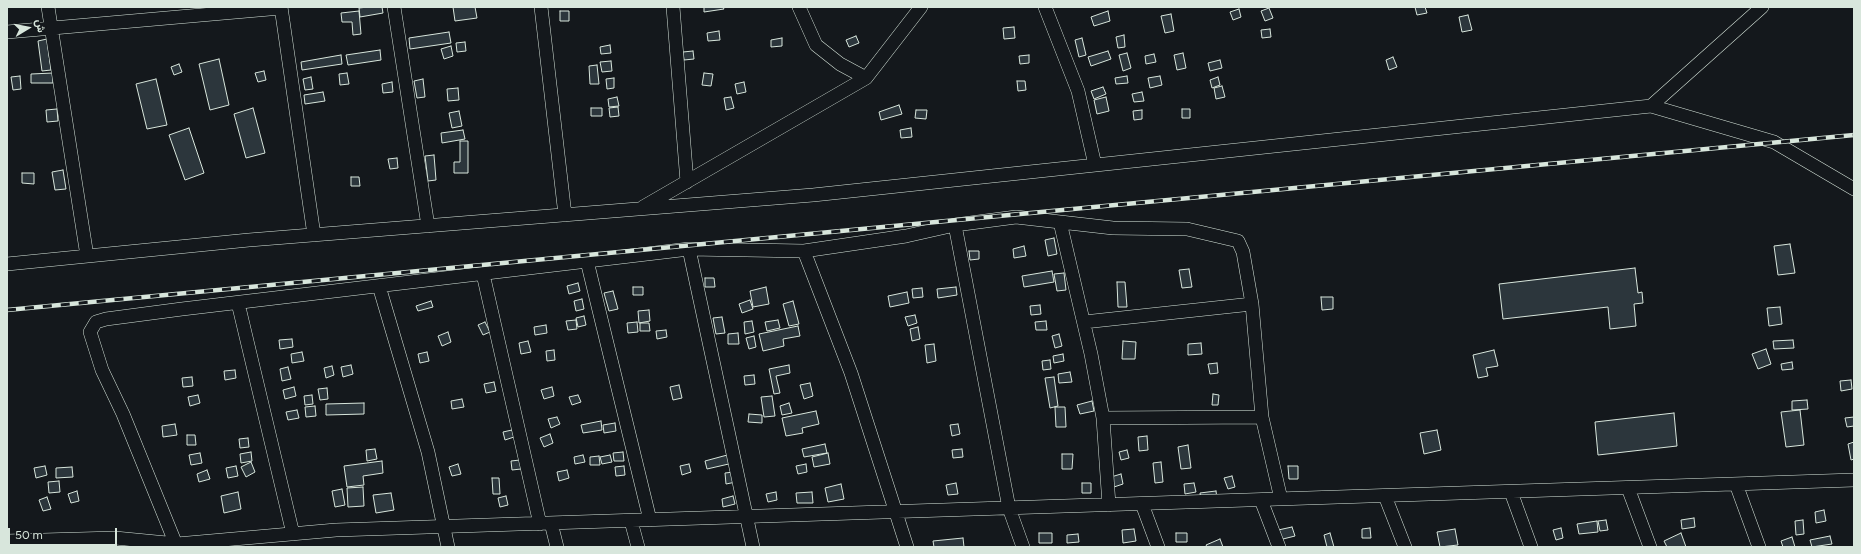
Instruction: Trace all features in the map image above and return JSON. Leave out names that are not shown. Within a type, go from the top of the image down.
[{"type":"street","points":[[48,7],[88,256]]},
{"type":"street","points":[[394,7],[428,226]]},
{"type":"street","points":[[541,7],[565,215]]},
{"type":"street","points":[[673,7],[687,182]]},
{"type":"street","points":[[800,7],[816,45],[840,64],[866,78]]},
{"type":"street","points":[[640,209],[866,78],[921,7]]},
{"type":"street","points":[[1045,7],[1078,91],[1095,165]]},
{"type":"street","points":[[1651,106],[1762,7]]},
{"type":"street","points":[[7,32],[281,8],[314,235]]},
{"type":"street","points":[[7,264],[314,235],[813,195],[1651,106],[1774,142],[1854,189]]},
{"type":"street","points":[[177,546],[123,414],[102,370],[90,332],[96,322],[106,319],[689,249],[804,251],[906,236],[955,225],[1016,217],[1113,228],[1187,229],[1238,241],[1242,252],[1252,304],[1262,417],[1281,499]]},
{"type":"street","points":[[1060,222],[1084,322],[1103,418],[1109,505]]},
{"type":"street","points":[[955,225],[1009,508],[1023,547]]},
{"type":"street","points":[[689,249],[752,547]]},
{"type":"street","points":[[804,251],[851,373],[896,511],[906,547]]},
{"type":"street","points":[[587,261],[650,520]]},
{"type":"street","points":[[483,274],[546,523],[557,547]]},
{"type":"street","points":[[379,286],[428,452],[442,527],[448,547]]},
{"type":"street","points":[[238,303],[293,534]]},
{"type":"street","points":[[1084,322],[1252,304]]},
{"type":"street","points":[[1103,418],[1262,417]]},
{"type":"street","points":[[7,541],[46,544],[115,538],[177,546],[336,530],[1854,480]]},
{"type":"street","points":[[1736,484],[1759,547]]},
{"type":"street","points":[[1628,488],[1650,547]]},
{"type":"street","points":[[1511,492],[1531,547]]},
{"type":"street","points":[[1385,496],[1405,547]]},
{"type":"street","points":[[1261,500],[1279,547]]},
{"type":"street","points":[[1142,504],[1158,547]]},
{"type":"street","points":[[631,521],[638,547]]},
{"type":"building","points":[[382,7],[383,13],[360,17],[359,8]]},
{"type":"building","points":[[453,7],[475,7],[477,18],[455,21]]},
{"type":"building","points":[[704,7],[723,7],[724,9],[704,12]]},
{"type":"building","points":[[1415,7],[1425,7],[1427,13],[1417,15]]},
{"type":"building","points":[[1269,8],[1273,18],[1265,21],[1261,11]]},
{"type":"building","points":[[1239,9],[1241,17],[1233,20],[1230,12]]},
{"type":"building","points":[[359,11],[361,34],[353,35],[352,22],[342,22],[341,13]]},
{"type":"building","points":[[560,11],[569,11],[569,21],[560,21]]},
{"type":"building","points":[[1108,11],[1110,21],[1094,26],[1091,17]]},
{"type":"building","points":[[1171,14],[1174,31],[1165,33],[1161,16]]},
{"type":"building","points":[[1468,15],[1472,30],[1462,32],[1459,17]]},
{"type":"building","points":[[1014,27],[1015,38],[1004,39],[1003,28]]},
{"type":"building","points":[[1270,29],[1271,37],[1262,38],[1261,30]]},
{"type":"building","points":[[719,31],[720,40],[708,41],[707,33]]},
{"type":"building","points":[[449,32],[451,43],[410,49],[409,38]]},
{"type":"building","points":[[1124,35],[1125,47],[1118,48],[1116,37]]},
{"type":"building","points":[[856,36],[859,43],[849,47],[846,40]]},
{"type":"building","points":[[782,38],[782,46],[771,47],[771,40]]},
{"type":"building","points":[[1082,38],[1086,55],[1079,57],[1075,40]]},
{"type":"building","points":[[47,39],[51,70],[42,71],[38,41]]},
{"type":"building","points":[[465,42],[466,51],[457,52],[456,43]]},
{"type":"building","points":[[610,45],[611,53],[601,54],[600,47]]},
{"type":"building","points":[[451,46],[453,56],[444,59],[441,49]]},
{"type":"building","points":[[380,50],[381,60],[348,65],[346,55]]},
{"type":"building","points":[[693,51],[694,59],[684,60],[683,52]]},
{"type":"building","points":[[1108,51],[1111,59],[1091,66],[1088,57]]},
{"type":"building","points":[[1127,53],[1131,68],[1123,71],[1119,55]]},
{"type":"building","points":[[1183,53],[1186,68],[1177,70],[1174,55]]},
{"type":"building","points":[[1154,54],[1156,62],[1146,64],[1145,56]]},
{"type":"building","points":[[341,55],[342,64],[302,70],[301,62]]},
{"type":"building","points":[[1029,55],[1029,63],[1020,64],[1019,56]]},
{"type":"building","points":[[1393,57],[1397,67],[1389,70],[1386,60]]},
{"type":"building","points":[[219,59],[229,105],[210,110],[199,64]]},
{"type":"building","points":[[1220,60],[1222,68],[1210,71],[1208,63]]},
{"type":"building","points":[[611,61],[612,71],[602,72],[600,62]]},
{"type":"building","points":[[179,64],[182,72],[174,75],[171,67]]},
{"type":"building","points":[[597,65],[599,84],[590,84],[589,66]]},
{"type":"building","points":[[264,71],[266,80],[258,82],[255,73]]},
{"type":"building","points":[[53,73],[53,83],[31,83],[31,74]]},
{"type":"building","points":[[347,73],[349,84],[340,85],[339,74]]},
{"type":"building","points":[[704,73],[713,74],[711,86],[702,85]]},
{"type":"building","points":[[20,76],[21,89],[13,90],[11,77]]},
{"type":"building","points":[[1127,76],[1128,83],[1116,84],[1115,78]]},
{"type":"building","points":[[1160,76],[1162,85],[1150,88],[1148,78]]},
{"type":"building","points":[[311,77],[313,89],[305,90],[303,79]]},
{"type":"building","points":[[1218,77],[1220,85],[1212,88],[1210,80]]},
{"type":"building","points":[[614,78],[614,88],[607,89],[606,79]]},
{"type":"building","points":[[156,79],[167,125],[147,129],[136,84]]},
{"type":"building","points":[[423,79],[425,97],[417,98],[414,81]]},
{"type":"building","points":[[1017,81],[1025,81],[1026,90],[1018,91]]},
{"type":"building","points":[[392,82],[393,92],[383,93],[382,84]]},
{"type":"building","points":[[744,82],[746,92],[737,94],[735,84]]},
{"type":"building","points":[[1222,86],[1225,97],[1216,99],[1214,88]]},
{"type":"building","points":[[1103,87],[1106,94],[1094,99],[1091,91]]},
{"type":"building","points":[[458,88],[459,100],[448,101],[447,89]]},
{"type":"building","points":[[323,92],[325,101],[305,104],[304,95]]},
{"type":"building","points":[[1142,92],[1144,101],[1134,102],[1132,94]]},
{"type":"building","points":[[617,97],[619,106],[609,107],[608,99]]},
{"type":"building","points":[[731,97],[734,108],[726,110],[724,98]]},
{"type":"building","points":[[1106,97],[1109,111],[1097,114],[1094,100]]},
{"type":"building","points":[[899,105],[902,114],[881,120],[879,112]]},
{"type":"building","points":[[618,107],[619,116],[610,117],[609,108]]},
{"type":"building","points":[[253,108],[265,153],[246,158],[234,114]]},
{"type":"building","points":[[591,108],[602,108],[602,116],[591,116]]},
{"type":"building","points":[[57,109],[58,121],[47,122],[46,110]]},
{"type":"building","points":[[1182,109],[1190,109],[1190,118],[1182,118]]},
{"type":"building","points":[[916,110],[927,110],[926,119],[915,118]]},
{"type":"building","points":[[1142,110],[1142,119],[1134,120],[1133,111]]},
{"type":"building","points":[[459,111],[462,126],[452,128],[449,113]]},
{"type":"building","points":[[189,128],[204,173],[185,180],[169,135]]},
{"type":"building","points":[[911,128],[912,137],[901,138],[900,130]]},
{"type":"building","points":[[463,130],[465,139],[442,143],[441,133]]},
{"type":"building","points":[[460,141],[468,141],[468,173],[454,173],[454,162],[460,162]]},
{"type":"building","points":[[434,155],[436,180],[428,181],[425,156]]},
{"type":"building","points":[[397,158],[398,168],[390,169],[388,159]]},
{"type":"building","points":[[63,170],[66,189],[55,190],[52,172]]},
{"type":"building","points":[[22,173],[34,173],[34,184],[22,183]]},
{"type":"building","points":[[351,177],[359,177],[360,186],[351,186]]},
{"type":"building","points":[[1054,238],[1057,254],[1048,256],[1045,240]]},
{"type":"building","points":[[1790,244],[1795,273],[1778,275],[1774,246]]},
{"type":"building","points":[[1024,246],[1026,256],[1014,258],[1013,249]]},
{"type":"building","points":[[969,251],[979,251],[979,259],[970,260]]},
{"type":"building","points":[[1635,268],[1638,293],[1642,292],[1643,303],[1634,304],[1636,326],[1610,329],[1608,307],[1503,319],[1499,284]]},
{"type":"building","points":[[1189,269],[1192,287],[1182,288],[1179,270]]},
{"type":"building","points":[[1052,271],[1054,282],[1024,287],[1022,276]]},
{"type":"building","points":[[1064,273],[1066,290],[1057,291],[1054,274]]},
{"type":"building","points":[[705,278],[714,278],[715,287],[705,287]]},
{"type":"building","points":[[1117,282],[1125,282],[1127,307],[1118,307]]},
{"type":"building","points":[[578,283],[580,291],[569,294],[567,286]]},
{"type":"building","points":[[633,287],[643,287],[643,295],[633,295]]},
{"type":"building","points":[[766,287],[769,304],[753,307],[750,291]]},
{"type":"building","points":[[956,287],[957,295],[938,298],[937,289]]},
{"type":"building","points":[[922,288],[923,297],[913,298],[912,289]]},
{"type":"building","points":[[613,291],[618,309],[609,311],[604,293]]},
{"type":"building","points":[[907,292],[909,303],[890,307],[888,296]]},
{"type":"building","points":[[1321,297],[1333,297],[1333,309],[1322,310]]},
{"type":"building","points":[[582,299],[584,309],[576,311],[574,301]]},
{"type":"building","points":[[750,300],[753,309],[742,313],[739,304]]},
{"type":"building","points":[[431,301],[433,307],[418,311],[416,306]]},
{"type":"building","points":[[793,301],[799,324],[789,326],[783,304]]},
{"type":"building","points":[[1040,305],[1041,314],[1031,315],[1030,306]]},
{"type":"building","points":[[1780,307],[1782,324],[1769,326],[1767,308]]},
{"type":"building","points":[[649,310],[650,321],[639,323],[638,311]]},
{"type":"building","points":[[915,315],[917,323],[908,326],[905,317]]},
{"type":"building","points":[[584,316],[586,325],[578,327],[576,318]]},
{"type":"building","points":[[722,317],[725,333],[716,334],[713,318]]},
{"type":"building","points":[[576,320],[577,329],[568,330],[566,321]]},
{"type":"building","points":[[778,320],[780,328],[767,331],[765,322]]},
{"type":"building","points":[[752,321],[754,332],[745,334],[744,322]]},
{"type":"building","points":[[1046,321],[1047,330],[1036,330],[1035,322]]},
{"type":"building","points":[[485,322],[490,332],[483,335],[478,325]]},
{"type":"building","points":[[637,322],[638,332],[628,333],[627,323]]},
{"type":"building","points":[[640,323],[649,323],[650,331],[640,331]]},
{"type":"building","points":[[546,325],[547,333],[535,335],[534,327]]},
{"type":"building","points":[[798,326],[800,336],[783,339],[784,346],[763,351],[759,334]]},
{"type":"building","points":[[918,327],[920,339],[912,341],[910,329]]},
{"type":"building","points":[[666,330],[667,337],[657,339],[656,331]]},
{"type":"building","points":[[448,332],[451,342],[442,346],[438,336]]},
{"type":"building","points":[[738,333],[739,344],[728,344],[728,334]]},
{"type":"building","points":[[1059,334],[1062,346],[1055,348],[1052,336]]},
{"type":"building","points":[[754,336],[756,347],[749,349],[746,338]]},
{"type":"building","points":[[292,339],[293,347],[280,349],[279,340]]},
{"type":"building","points":[[1793,340],[1794,348],[1774,349],[1773,341]]},
{"type":"building","points":[[528,341],[531,352],[521,354],[519,343]]},
{"type":"building","points":[[1123,341],[1136,342],[1135,359],[1122,359]]},
{"type":"building","points":[[1201,343],[1202,354],[1188,355],[1188,344]]},
{"type":"building","points":[[934,344],[936,361],[927,363],[925,345]]},
{"type":"building","points":[[1766,349],[1771,364],[1758,369],[1752,354]]},
{"type":"building","points":[[554,350],[555,360],[547,361],[546,351]]},
{"type":"building","points":[[1494,350],[1498,366],[1486,368],[1488,376],[1478,378],[1473,355]]},
{"type":"building","points":[[302,352],[304,361],[292,363],[291,354]]},
{"type":"building","points":[[427,352],[429,361],[420,363],[418,354]]},
{"type":"building","points":[[1063,354],[1064,361],[1054,363],[1053,356]]},
{"type":"building","points":[[1050,360],[1051,369],[1043,370],[1042,361]]},
{"type":"building","points":[[1792,362],[1793,369],[1782,370],[1781,364]]},
{"type":"building","points":[[1217,363],[1218,373],[1210,374],[1208,364]]},
{"type":"building","points":[[351,365],[353,374],[343,377],[341,367]]},
{"type":"building","points":[[789,365],[790,373],[776,376],[780,393],[774,394],[769,369]]},
{"type":"building","points":[[332,366],[334,375],[326,378],[324,368]]},
{"type":"building","points":[[288,367],[291,379],[282,381],[280,369]]},
{"type":"building","points":[[235,370],[236,378],[225,380],[224,371]]},
{"type":"building","points":[[1070,372],[1072,382],[1059,383],[1058,374]]},
{"type":"building","points":[[754,375],[755,384],[745,385],[744,376]]},
{"type":"building","points":[[192,377],[193,386],[183,387],[182,378]]},
{"type":"building","points":[[1054,377],[1058,406],[1050,408],[1045,378]]},
{"type":"building","points":[[1851,380],[1852,389],[1841,391],[1840,381]]},
{"type":"building","points":[[494,382],[496,391],[486,393],[484,384]]},
{"type":"building","points":[[810,383],[813,396],[804,399],[800,385]]},
{"type":"building","points":[[679,385],[682,398],[673,400],[670,387]]},
{"type":"building","points":[[294,387],[296,396],[285,399],[283,390]]},
{"type":"building","points":[[552,387],[554,396],[544,399],[541,390]]},
{"type":"building","points":[[327,388],[328,399],[320,400],[318,389]]},
{"type":"building","points":[[1213,394],[1219,395],[1218,405],[1212,405]]},
{"type":"building","points":[[198,395],[200,403],[190,406],[188,397]]},
{"type":"building","points":[[312,395],[313,404],[305,405],[304,396]]},
{"type":"building","points":[[578,395],[581,402],[572,405],[569,397]]},
{"type":"building","points":[[772,396],[775,416],[764,417],[761,397]]},
{"type":"building","points":[[462,399],[464,407],[452,409],[451,401]]},
{"type":"building","points":[[1807,400],[1808,409],[1792,410],[1792,401]]},
{"type":"building","points":[[1092,401],[1094,411],[1080,414],[1077,405]]},
{"type":"building","points":[[364,403],[364,414],[326,415],[326,404]]},
{"type":"building","points":[[789,403],[792,413],[782,415],[780,406]]},
{"type":"building","points":[[315,406],[316,416],[306,417],[305,407]]},
{"type":"building","points":[[1055,407],[1065,407],[1066,427],[1056,427]]},
{"type":"building","points":[[297,410],[299,418],[288,420],[286,412]]},
{"type":"building","points":[[1800,410],[1804,445],[1786,447],[1781,412]]},
{"type":"building","points":[[816,411],[819,424],[802,428],[803,433],[786,436],[782,418]]},
{"type":"building","points":[[1674,413],[1677,446],[1598,455],[1595,422]]},
{"type":"building","points":[[749,414],[762,415],[762,423],[748,422]]},
{"type":"building","points":[[557,417],[560,424],[551,428],[548,419]]},
{"type":"building","points":[[1854,417],[1854,426],[1847,427],[1845,418]]},
{"type":"building","points":[[601,421],[602,430],[583,433],[581,425]]},
{"type":"building","points":[[615,423],[616,431],[604,433],[603,425]]},
{"type":"building","points":[[175,424],[177,435],[163,437],[162,426]]},
{"type":"building","points":[[958,424],[960,434],[952,436],[950,425]]},
{"type":"building","points":[[512,430],[514,437],[505,440],[503,432]]},
{"type":"building","points":[[1437,430],[1441,450],[1424,454],[1420,433]]},
{"type":"building","points":[[550,434],[553,443],[544,447],[540,438]]},
{"type":"building","points":[[187,435],[195,435],[196,445],[187,445]]},
{"type":"building","points":[[1147,436],[1148,450],[1139,451],[1138,437]]},
{"type":"building","points":[[248,438],[249,447],[240,448],[239,439]]},
{"type":"building","points":[[1854,442],[1854,459],[1851,460],[1848,444]]},
{"type":"building","points":[[825,444],[827,453],[804,457],[802,449]]},
{"type":"building","points":[[1188,445],[1191,468],[1181,469],[1178,447]]},
{"type":"building","points":[[375,449],[377,459],[367,461],[366,450]]},
{"type":"building","points":[[962,449],[963,457],[953,458],[952,450]]},
{"type":"building","points":[[1127,450],[1129,458],[1121,460],[1119,452]]},
{"type":"building","points":[[251,452],[252,461],[241,463],[240,454]]},
{"type":"building","points":[[623,452],[624,461],[614,461],[613,453]]},
{"type":"building","points":[[200,453],[202,463],[191,465],[189,455]]},
{"type":"building","points":[[828,453],[830,464],[814,467],[812,457]]},
{"type":"building","points":[[731,454],[733,463],[707,469],[705,461]]},
{"type":"building","points":[[1062,454],[1073,454],[1072,469],[1062,469]]},
{"type":"building","points":[[583,455],[585,462],[575,464],[574,457]]},
{"type":"building","points":[[610,455],[612,462],[602,464],[600,457]]},
{"type":"building","points":[[599,456],[600,465],[590,465],[590,457]]},
{"type":"building","points":[[520,460],[521,469],[512,470],[511,461]]},
{"type":"building","points":[[382,461],[383,473],[363,476],[364,485],[347,487],[344,466]]},
{"type":"building","points":[[251,462],[255,472],[246,477],[241,467]]},
{"type":"building","points":[[1161,462],[1163,482],[1155,483],[1153,463]]},
{"type":"building","points":[[458,464],[461,474],[452,476],[449,467]]},
{"type":"building","points":[[689,464],[691,472],[682,475],[680,466]]},
{"type":"building","points":[[806,464],[807,472],[798,474],[796,466]]},
{"type":"building","points":[[45,466],[47,475],[36,478],[34,468]]},
{"type":"building","points":[[236,466],[238,476],[228,478],[226,468]]},
{"type":"building","points":[[624,466],[625,475],[616,476],[615,467]]},
{"type":"building","points":[[1288,466],[1298,466],[1298,479],[1289,479]]},
{"type":"building","points":[[72,467],[73,477],[56,478],[56,468]]},
{"type":"building","points":[[207,470],[210,479],[199,482],[197,474]]},
{"type":"building","points":[[567,470],[569,478],[559,481],[557,472]]},
{"type":"building","points":[[734,472],[736,482],[726,484],[725,473]]},
{"type":"building","points":[[1121,474],[1123,484],[1114,487],[1111,477]]},
{"type":"building","points":[[1232,476],[1235,487],[1228,489],[1224,478]]},
{"type":"building","points":[[492,478],[499,478],[500,494],[493,494]]},
{"type":"building","points":[[59,481],[60,492],[49,493],[48,482]]},
{"type":"building","points":[[956,483],[958,494],[948,495],[946,485]]},
{"type":"building","points":[[1082,483],[1091,483],[1091,493],[1082,493]]},
{"type":"building","points":[[1194,483],[1196,492],[1185,494],[1184,484]]},
{"type":"building","points":[[841,484],[844,499],[828,502],[825,488]]},
{"type":"building","points":[[363,487],[364,506],[348,507],[347,488]]},
{"type":"building","points":[[342,489],[345,505],[335,507],[332,491]]},
{"type":"building","points":[[77,491],[79,501],[71,503],[68,494]]},
{"type":"building","points":[[1216,491],[1217,499],[1201,501],[1200,493]]},
{"type":"building","points":[[238,492],[241,509],[224,513],[221,496]]},
{"type":"building","points":[[776,492],[777,500],[768,502],[766,494]]},
{"type":"building","points":[[812,492],[813,503],[797,503],[796,493]]},
{"type":"building","points":[[391,493],[394,510],[376,513],[373,495]]},
{"type":"building","points":[[506,496],[508,505],[500,507],[498,498]]},
{"type":"building","points":[[733,496],[735,504],[723,507],[722,499]]},
{"type":"building","points":[[47,497],[51,509],[43,511],[39,500]]},
{"type":"building","points":[[1824,510],[1826,521],[1816,523],[1815,512]]},
{"type":"building","points":[[1694,518],[1695,527],[1682,529],[1681,520]]},
{"type":"building","points":[[1606,520],[1608,530],[1600,531],[1598,521]]},
{"type":"building","points":[[1803,520],[1804,534],[1796,535],[1795,521]]},
{"type":"building","points":[[1597,521],[1598,532],[1579,534],[1577,524]]},
{"type":"building","points":[[1292,527],[1295,536],[1271,542],[1269,532]]},
{"type":"building","points":[[1370,528],[1371,538],[1362,538],[1362,529]]},
{"type":"building","points":[[1561,528],[1563,538],[1556,540],[1553,530]]},
{"type":"building","points":[[1134,529],[1136,541],[1123,543],[1122,530]]},
{"type":"building","points":[[1455,529],[1458,545],[1440,547],[1437,532]]},
{"type":"building","points":[[1039,533],[1052,533],[1052,543],[1039,543]]},
{"type":"building","points":[[1176,533],[1187,533],[1187,542],[1176,542]]},
{"type":"building","points":[[1330,533],[1334,547],[1327,547],[1324,535]]},
{"type":"building","points":[[1681,533],[1686,547],[1667,547],[1664,541]]},
{"type":"building","points":[[1078,534],[1079,542],[1067,543],[1067,535]]},
{"type":"building","points":[[1830,536],[1832,544],[1812,547],[1810,540]]},
{"type":"building","points":[[1792,537],[1795,547],[1783,547],[1781,541]]},
{"type":"building","points":[[963,538],[964,547],[934,547],[933,541]]},
{"type":"building","points":[[1220,539],[1223,547],[1207,547],[1206,545]]},
{"type":"railway","points":[[7,310],[1854,135]]}]
